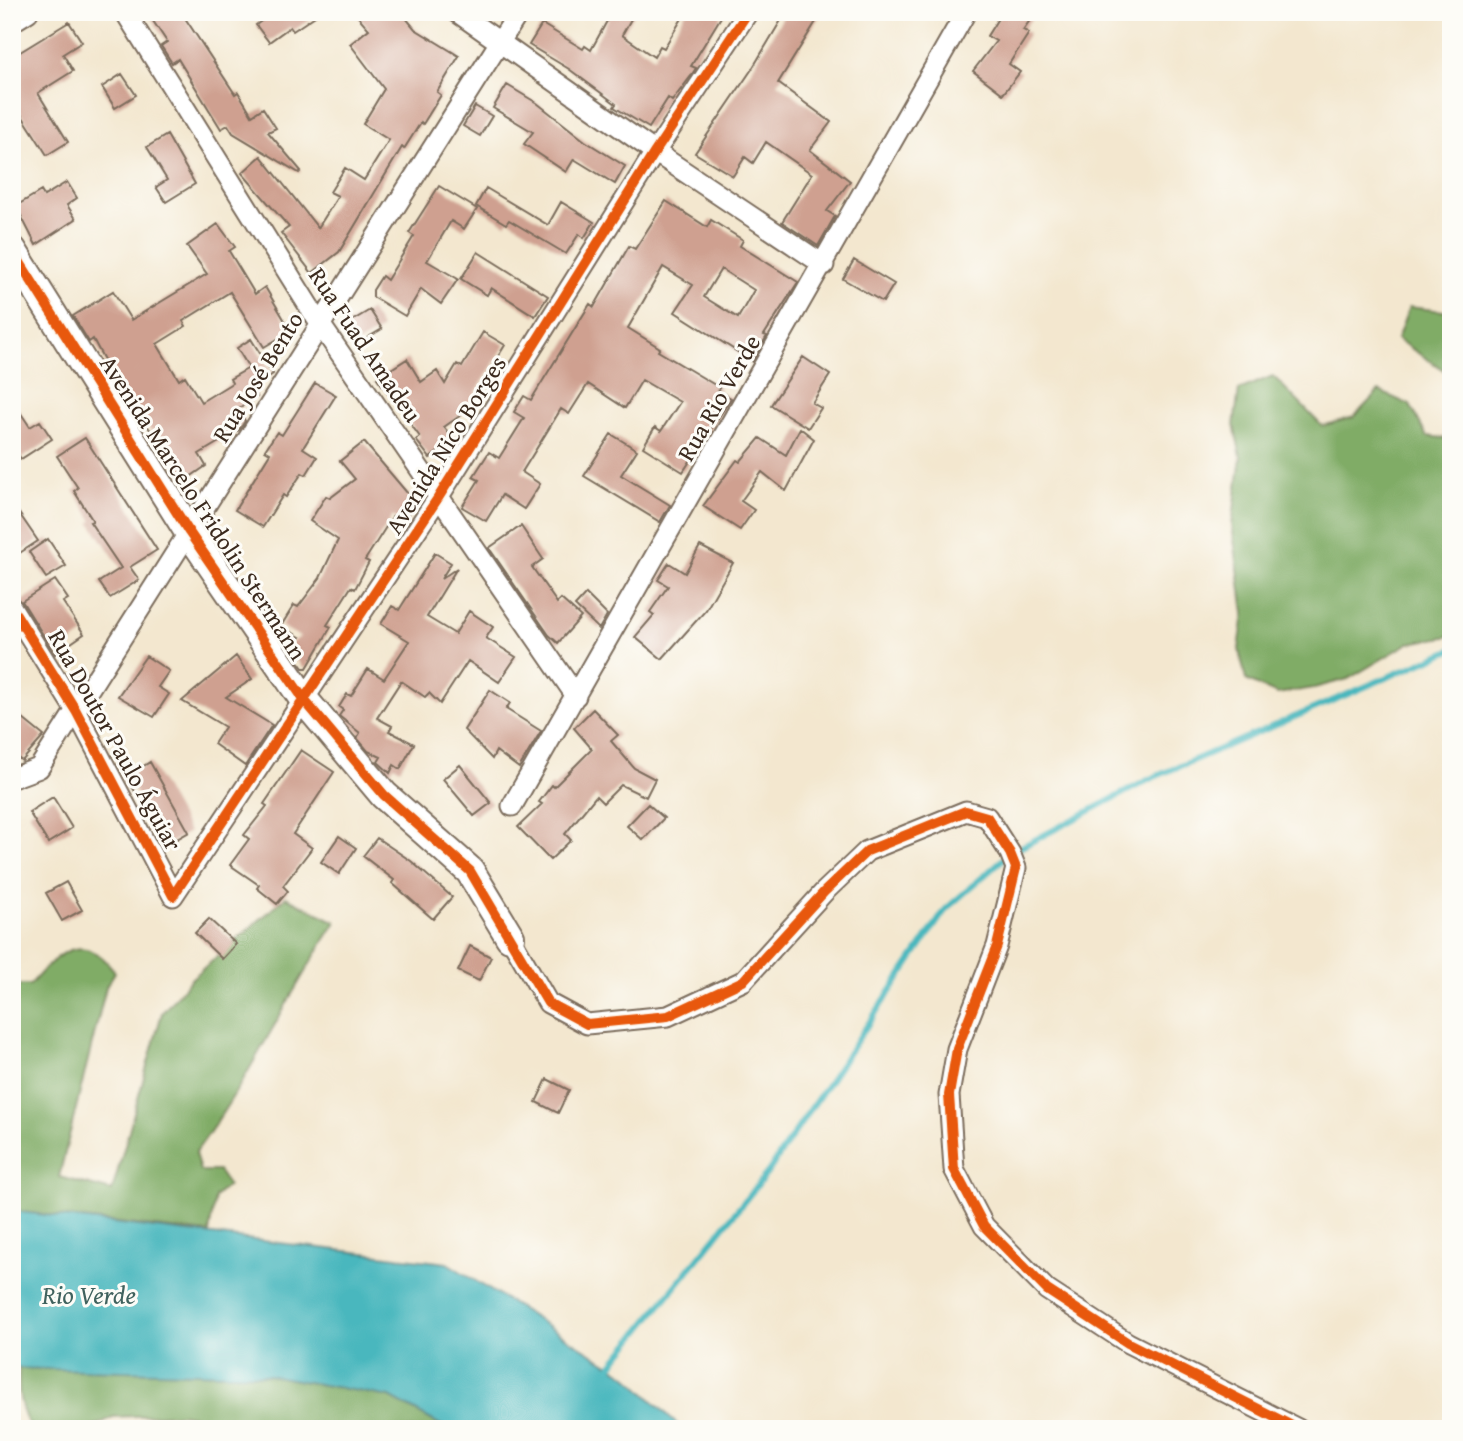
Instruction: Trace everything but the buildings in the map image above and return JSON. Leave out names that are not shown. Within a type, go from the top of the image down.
[{"type":"street","points":[[12,22],[28,12]]},
{"type":"street","name":"Rua Fuad Amadeu","points":[[125,12],[320,324],[576,696]]},
{"type":"street","points":[[457,12],[655,152],[824,265]]},
{"type":"street","name":"Rua José Bento","points":[[12,778],[39,768],[519,12]]},
{"type":"street","name":"Avenida Nico Borges","points":[[173,896],[438,498],[655,152],[748,12]]},
{"type":"street","name":"Rua Rio Verde","points":[[512,806],[824,265],[965,12]]},
{"type":"street","name":"Avenida Marcelo Fridolin Stermann","points":[[12,250],[189,532],[305,701],[384,795],[470,871],[510,937]]},
{"type":"street","name":"Rua Doutor Paulo Águiar","points":[[12,608],[76,711],[173,896]]},
{"type":"street","points":[[510,937],[548,1003],[587,1024],[667,1016],[743,981],[824,892],[867,851],[966,811],[987,817],[1010,853],[1016,868],[997,946],[957,1049],[949,1096],[954,1169],[984,1226],[1047,1290],[1128,1343],[1298,1429]]},
{"type":"green space","points":[[1409,307],[1451,312],[1451,375],[1397,339]]},
{"type":"green space","points":[[1273,376],[1322,426],[1354,417],[1379,391],[1410,405],[1427,436],[1451,439],[1451,636],[1409,643],[1348,679],[1277,694],[1246,680],[1239,649],[1244,613],[1232,525],[1241,457],[1234,425],[1239,390]]},
{"type":"green space","points":[[286,897],[336,922],[300,979],[233,1097],[195,1153],[200,1171],[218,1171],[228,1185],[215,1197],[209,1233],[12,1211],[12,985],[30,985],[60,955],[81,948],[103,958],[115,972],[106,987],[59,1177],[112,1191],[162,1013],[191,979]]},
{"type":"green space","points":[[19,1368],[269,1375],[390,1397],[448,1429],[248,1429],[184,1414],[113,1417],[89,1429],[32,1429],[20,1400]]},
{"type":"water","name":"Rio Verde","points":[[12,1211],[447,1263],[626,1375],[682,1429],[448,1429],[390,1397],[269,1375],[12,1368]]},
{"type":"waterway","points":[[606,1372],[768,1172],[946,909],[1010,853],[1152,778],[1451,650]]},
{"type":"cycle path","points":[[12,608],[76,711],[173,896],[438,498],[655,152],[748,12]]},
{"type":"cycle path","points":[[12,250],[189,532],[305,701],[384,795],[470,871],[548,1003],[587,1024],[668,1016],[743,981],[824,892],[867,851],[966,811],[987,817],[1010,853],[1016,868],[997,946],[957,1049],[949,1095],[954,1169],[984,1226],[1047,1290],[1128,1343],[1298,1429]]}]
